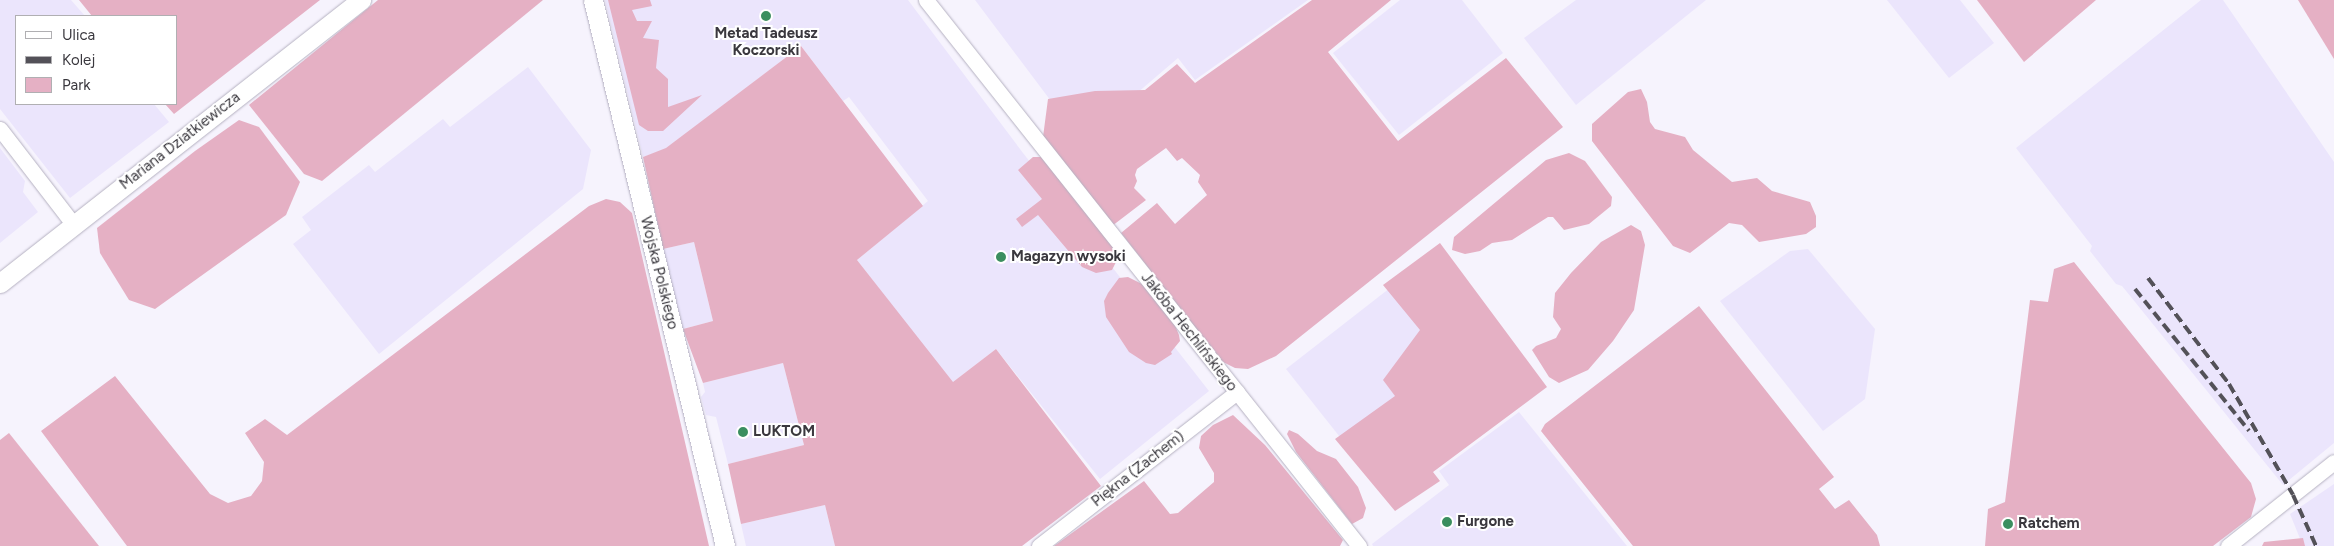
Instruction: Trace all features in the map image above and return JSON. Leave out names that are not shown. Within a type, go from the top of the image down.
[{"type":"street","name":"Mariana Dziatkiewicza","points":[[0,284],[361,0]]},
{"type":"street","name":"Wojska Polskiego","points":[[593,0],[725,546]]},
{"type":"street","name":"Jakóba Hechlińskiego","points":[[926,0],[1359,546]]},
{"type":"street","points":[[0,129],[74,225]]},
{"type":"street","name":"Piękna (Zachem)","points":[[1039,546],[1237,392]]},
{"type":"street","points":[[2228,546],[2334,462]]},
{"type":"shaded area","points":[[0,0],[71,0],[84,15],[15,15],[15,105],[155,105],[169,122],[70,198],[0,109]]},
{"type":"shaded area","points":[[605,0],[908,0],[1023,153],[1209,391],[1100,479],[996,349],[952,383],[857,260],[928,201],[849,97],[843,101],[801,46],[666,149],[643,157]]},
{"type":"shaded area","points":[[975,0],[1308,0],[1195,80],[1178,58],[1081,141]]},
{"type":"shaded area","points":[[1400,0],[1462,0],[1503,53],[1399,135],[1333,53]]},
{"type":"shaded area","points":[[1576,0],[1706,0],[1576,105],[1524,38]]},
{"type":"shaded area","points":[[1887,0],[1960,0],[1994,43],[1949,78]]},
{"type":"shaded area","points":[[2201,0],[2223,0],[2334,162],[2334,443],[2283,485],[2122,286],[2116,284],[2090,251],[2092,246],[2016,148]]},
{"type":"shaded area","points":[[528,67],[591,150],[583,189],[379,354],[293,244],[311,230],[302,217],[369,165],[375,172],[443,119],[450,127]]},
{"type":"shaded area","points":[[0,148],[25,181],[23,192],[38,212],[0,243]]},
{"type":"shaded area","points":[[694,242],[713,321],[683,329],[663,249]]},
{"type":"shaded area","points":[[1440,249],[1389,499],[1286,369]]},
{"type":"shaded area","points":[[1808,249],[1875,329],[1865,399],[1823,431],[1720,301],[1790,251]]},
{"type":"shaded area","points":[[783,363],[804,445],[728,464],[716,417],[706,415],[701,397],[705,392],[703,383]]},
{"type":"shaded area","points":[[1519,412],[1627,546],[1373,546],[1372,544],[1449,485],[1439,471]]},
{"type":"shaded area","points":[[2334,484],[2334,546],[2303,546],[2290,514]]},
{"type":"shaded area","points":[[825,505],[835,546],[746,546],[741,524]]},
{"type":"green space","points":[[79,0],[320,0],[174,114],[166,105],[178,105],[178,15],[91,15]]},
{"type":"green space","points":[[378,0],[543,0],[322,181],[304,174],[249,105]]},
{"type":"green space","points":[[608,0],[650,0],[652,6],[632,10],[637,21],[652,21],[643,38],[659,40],[656,68],[668,79],[668,107],[702,95],[663,131],[648,131],[639,125]]},
{"type":"green space","points":[[1312,0],[1391,0],[1328,52],[1398,141],[1506,58],[1563,127],[1276,356],[1248,369],[1235,368],[1221,361],[1121,233],[1157,203],[1175,224],[1207,195],[1198,182],[1200,175],[1182,158],[1177,161],[1166,148],[1137,169],[1135,175],[1137,181],[1134,188],[1146,200],[1112,226],[1043,137],[1048,99],[1095,91],[1145,90],[1177,64],[1195,83]]},
{"type":"green space","points":[[1977,0],[2096,0],[2024,62]]},
{"type":"green space","points":[[2298,0],[2334,0],[2334,59]]},
{"type":"green space","points":[[801,46],[923,206],[857,260],[953,382],[996,349],[1101,486],[1022,546],[835,546],[825,505],[741,524],[728,464],[804,445],[783,363],[703,383],[683,329],[713,321],[694,242],[663,249],[643,157],[666,148]]},
{"type":"green space","points":[[1641,89],[1647,102],[1650,122],[1655,129],[1685,137],[1693,150],[1732,182],[1757,178],[1772,191],[1810,202],[1816,216],[1816,227],[1806,234],[1759,242],[1742,225],[1729,223],[1690,253],[1673,246],[1592,141],[1592,124],[1628,92]]},
{"type":"green space","points":[[239,120],[259,127],[300,182],[286,215],[155,309],[129,300],[100,253],[97,228],[195,151]]},
{"type":"green space","points":[[1569,153],[1585,161],[1612,197],[1611,206],[1589,224],[1564,230],[1553,217],[1548,217],[1512,240],[1492,243],[1480,251],[1465,254],[1452,250],[1454,237],[1546,160]]},
{"type":"green space","points":[[1033,157],[1041,157],[1116,250],[1117,260],[1112,270],[1096,273],[1082,267],[1038,215],[1022,227],[1016,219],[1042,199],[1018,170]]},
{"type":"green space","points":[[606,199],[620,202],[632,213],[709,546],[127,546],[41,431],[115,376],[210,494],[228,503],[251,496],[262,481],[264,462],[245,433],[265,419],[287,435],[589,206]]},
{"type":"green space","points":[[1631,225],[1641,231],[1645,245],[1634,310],[1613,341],[1588,370],[1559,383],[1549,377],[1532,350],[1536,346],[1556,338],[1561,329],[1553,317],[1555,293],[1571,273],[1601,242]]},
{"type":"green space","points":[[1440,243],[1547,387],[1433,472],[1440,481],[1395,511],[1335,439],[1395,396],[1383,380],[1420,330],[1383,285]]},
{"type":"green space","points":[[2074,262],[2251,483],[2256,499],[2251,517],[2213,546],[1985,546],[1988,509],[2005,502],[2030,300],[2048,302],[2054,269]]},
{"type":"green space","points":[[1128,277],[1146,286],[1174,323],[1179,335],[1180,341],[1171,352],[1172,354],[1155,365],[1146,363],[1129,352],[1106,317],[1104,301],[1108,293],[1119,278]]},
{"type":"green space","points":[[1699,306],[1834,477],[1819,489],[1835,509],[1849,500],[1877,535],[1880,546],[1633,546],[1541,431],[1545,424]]},
{"type":"green space","points":[[1233,415],[1265,445],[1343,540],[1340,546],[1054,546],[1144,481],[1170,514],[1178,513],[1214,482],[1214,473],[1199,448],[1201,436],[1213,425]]},
{"type":"green space","points":[[1289,430],[1298,434],[1317,451],[1336,459],[1358,487],[1366,508],[1363,518],[1352,524],[1296,452],[1287,434]]},
{"type":"green space","points":[[9,433],[99,546],[0,546],[0,440]]},
{"type":"green space","points":[[2303,538],[2305,546],[2262,546],[2264,542]]},
{"type":"railway","points":[[2148,278],[2229,384],[2293,495],[2316,546]]},
{"type":"railway","points":[[2135,289],[2249,431]]},
{"type":"place","name":"Metad Tadeusz Koczorski","points":[[766,16]]},
{"type":"place","name":"Magazyn wysoki","points":[[1001,257]]},
{"type":"place","name":"LUKTOM","points":[[743,432]]},
{"type":"place","name":"Furgone","points":[[1447,522]]},
{"type":"place","name":"Ratchem","points":[[2008,524]]}]
